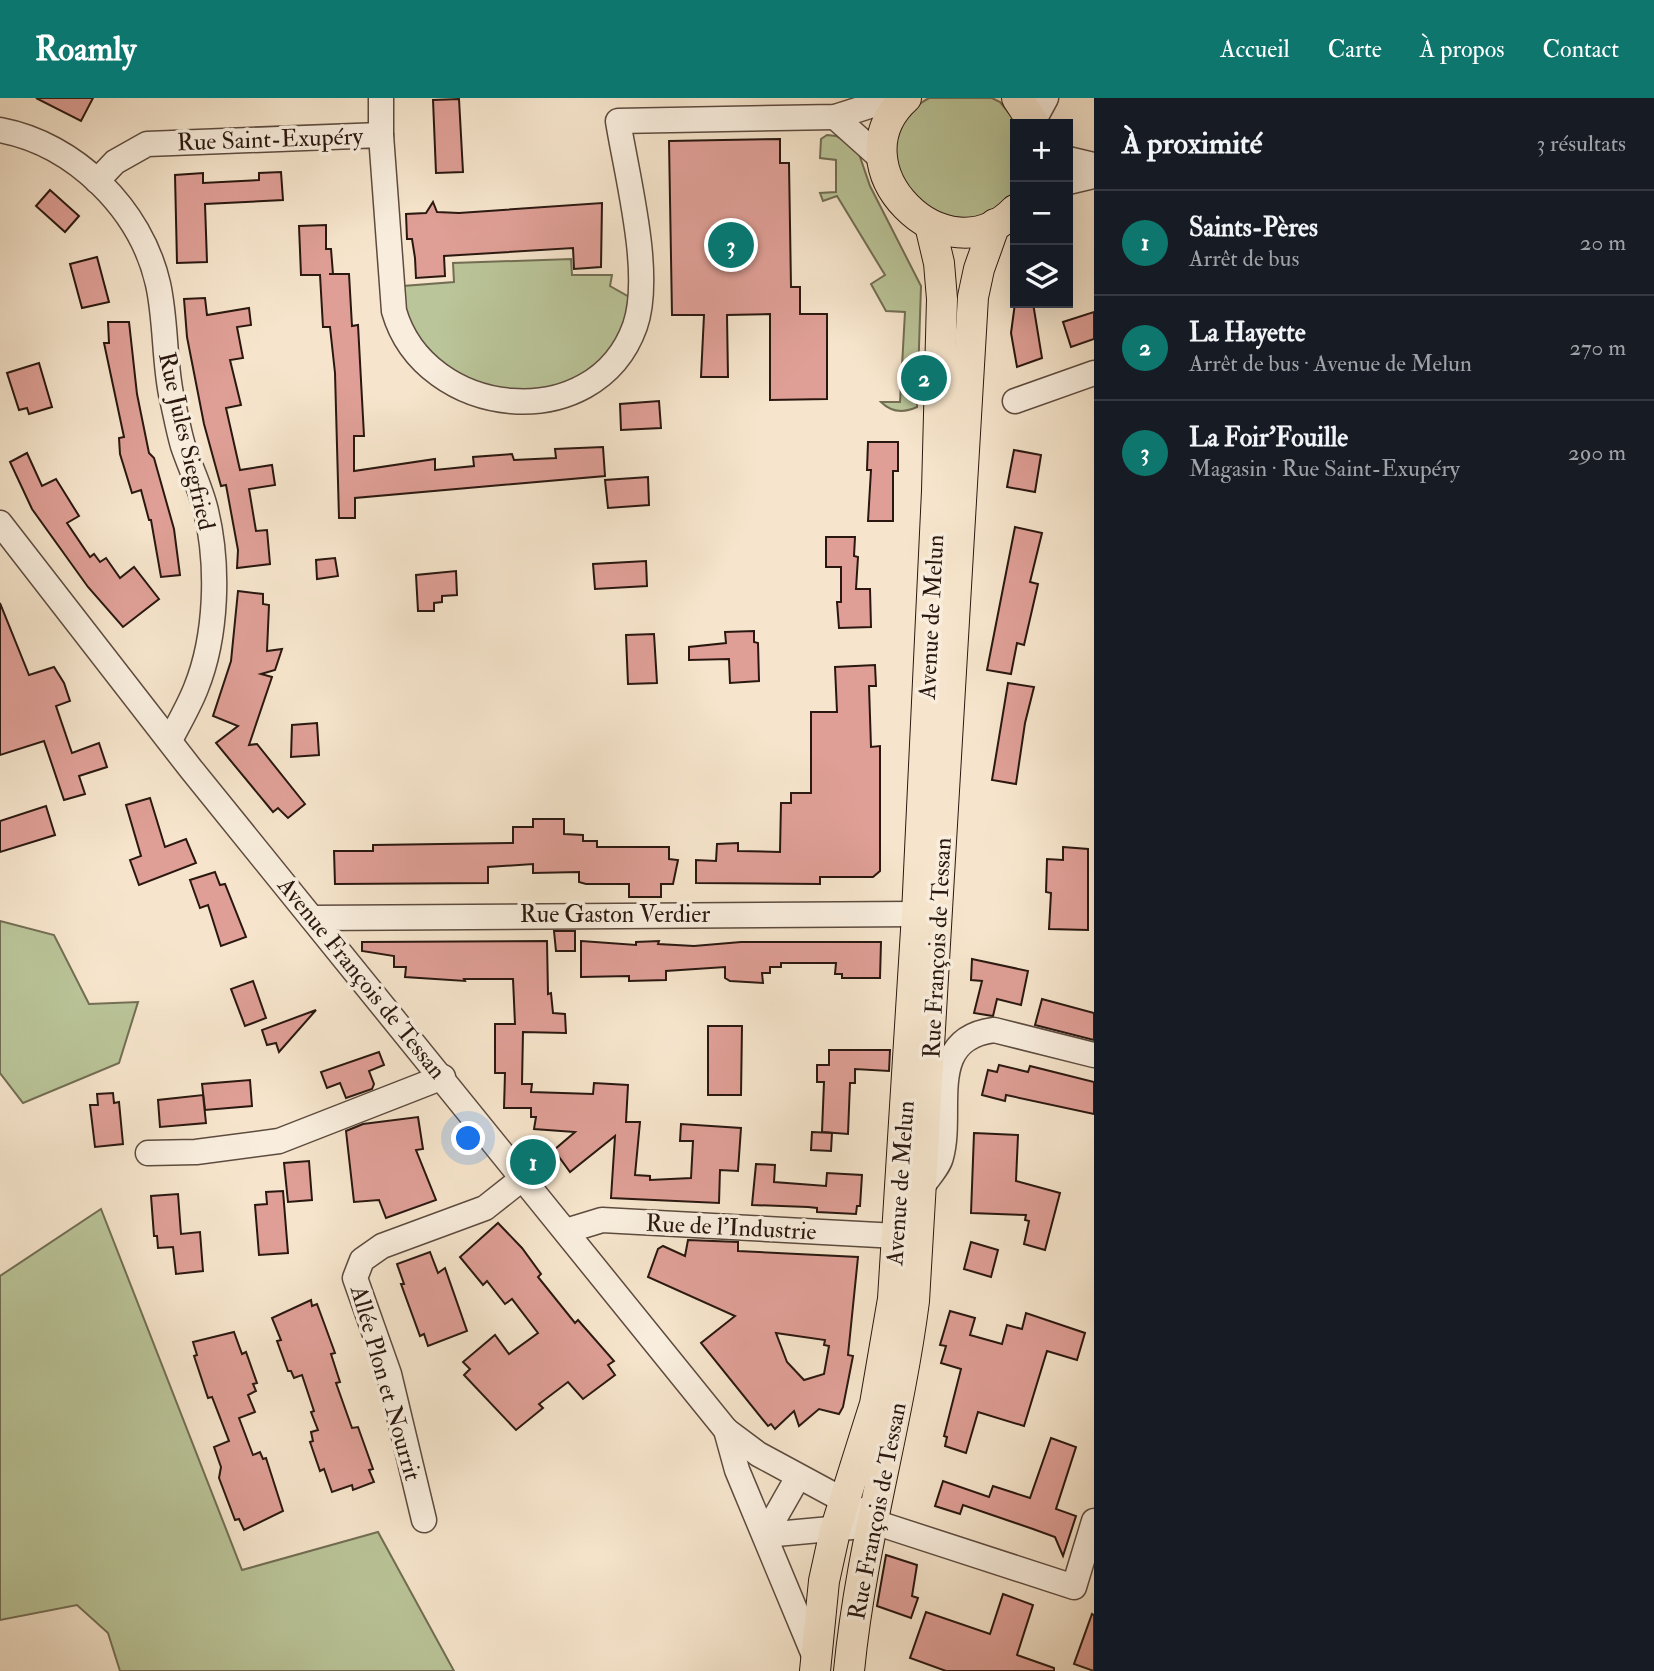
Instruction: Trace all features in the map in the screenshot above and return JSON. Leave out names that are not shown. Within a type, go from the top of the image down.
[{"type":"main road","points":[[888,100],[883,160],[887,180],[897,199],[912,214],[930,225],[951,231],[974,230],[1005,217]]},
{"type":"main road","name":"Rue François de Tessan","points":[[849,1671],[855,1613],[907,1357],[923,1185],[973,297],[979,269],[1005,217]]},
{"type":"main road","name":"Avenue de Melun","points":[[816,1665],[824,1581],[835,1531],[875,1404],[893,1299],[917,914],[937,491],[942,299],[939,263],[930,225]]},
{"type":"street","points":[[381,98],[381,135]]},
{"type":"street","name":"Rue Saint-Exupéry","points":[[97,181],[115,163],[147,144],[381,135],[394,311],[400,331],[411,349],[444,378],[475,394],[514,402],[539,401],[563,395],[588,382],[610,365],[635,327],[641,300],[642,272],[616,109],[834,107],[888,100]]},
{"type":"street","points":[[834,107],[883,160]]},
{"type":"street","name":"Rue Jules Siegfried","points":[[0,130],[27,135],[72,159],[97,181],[123,207],[145,246],[158,284],[171,391],[182,443],[206,511],[214,583],[209,639],[197,687],[170,740]]},
{"type":"street","points":[[1073,160],[1094,165]]},
{"type":"street","points":[[1073,181],[1094,176]]},
{"type":"street","points":[[1015,401],[1094,373]]},
{"type":"street","name":"Avenue François de Tessan","points":[[0,523],[312,918],[726,1430]]},
{"type":"street","name":"Rue Gaston Verdier","points":[[312,918],[917,914]]},
{"type":"street","points":[[923,1185],[941,1158],[946,1077],[953,1055],[961,1043],[979,1032],[994,1030],[1094,1055]]},
{"type":"street","points":[[148,1153],[196,1152],[279,1141],[443,1077]]},
{"type":"street","name":"Allée Plon et Nourrit","points":[[424,1520],[389,1374],[355,1278],[362,1260],[382,1246],[485,1208],[523,1178]]},
{"type":"street","name":"Rue de l'Industrie","points":[[566,1231],[602,1220],[897,1236]]},
{"type":"street","points":[[726,1430],[798,1477],[845,1500],[874,1522],[1074,1587],[1094,1521]]},
{"type":"street","points":[[726,1430],[737,1471],[816,1665]]},
{"type":"street","points":[[765,1535],[798,1477]]},
{"type":"street","points":[[765,1535],[835,1531],[874,1522]]},
{"type":"green space","points":[[929,98],[992,98],[1000,102],[1014,119],[1010,119],[1010,196],[996,210],[970,218],[956,218],[929,210],[912,197],[896,163],[895,151],[903,124],[921,103]]},
{"type":"green space","points":[[827,135],[836,136],[850,144],[859,154],[870,186],[921,286],[917,407],[912,409],[893,410],[881,402],[900,402],[905,312],[886,311],[871,284],[885,275],[837,196],[823,201],[820,193],[836,192],[836,160],[820,158],[821,139]]},
{"type":"green space","points":[[571,259],[572,275],[612,275],[610,286],[631,298],[612,347],[592,368],[580,376],[537,391],[497,392],[461,377],[438,362],[415,341],[405,310],[403,286],[454,282],[453,263]]},
{"type":"green space","points":[[0,921],[54,935],[89,1004],[138,1002],[119,1063],[23,1103],[0,1073]]},
{"type":"green space","points":[[101,1209],[242,1570],[378,1532],[454,1671],[120,1671],[108,1633],[77,1605],[0,1620],[0,1276]]},
{"type":"building","points":[[36,98],[93,98],[81,121]]},
{"type":"building","points":[[459,99],[463,172],[436,173],[433,100]]},
{"type":"building","points":[[780,139],[780,163],[789,163],[791,287],[800,287],[800,314],[827,314],[827,399],[770,400],[770,314],[727,315],[728,377],[701,377],[704,315],[672,315],[669,141]]},
{"type":"building","points":[[281,172],[283,200],[205,204],[207,262],[177,263],[175,175],[203,173],[203,183],[259,180],[259,173]]},
{"type":"building","points":[[50,190],[79,216],[65,232],[36,206]]},
{"type":"building","points":[[433,202],[437,212],[459,213],[602,203],[601,267],[574,269],[573,248],[444,256],[445,276],[416,278],[412,239],[407,239],[406,214],[426,213]]},
{"type":"building","points":[[326,225],[326,249],[331,249],[333,274],[349,274],[352,326],[358,325],[364,436],[354,436],[354,471],[435,459],[435,470],[474,466],[473,457],[512,454],[514,460],[556,458],[555,449],[603,447],[605,476],[355,498],[355,518],[339,518],[335,373],[330,327],[323,327],[320,275],[301,275],[299,226]]},
{"type":"building","points":[[97,257],[109,302],[82,308],[70,264]]},
{"type":"building","points":[[205,298],[207,315],[249,308],[251,325],[237,327],[243,358],[230,360],[241,405],[226,408],[240,470],[272,465],[275,485],[249,489],[256,531],[267,530],[270,564],[237,568],[238,550],[226,485],[221,486],[204,424],[187,337],[184,299]]},
{"type":"building","points":[[1014,308],[1034,308],[1042,358],[1017,367],[1011,333]]},
{"type":"building","points":[[1094,312],[1094,339],[1071,347],[1063,322]]},
{"type":"building","points":[[108,322],[129,322],[137,394],[149,453],[154,458],[174,529],[180,575],[161,577],[151,520],[141,490],[132,493],[120,454],[119,438],[124,437],[104,343],[109,343]]},
{"type":"building","points":[[39,363],[52,407],[29,414],[27,408],[19,410],[7,373]]},
{"type":"building","points":[[659,401],[661,428],[621,430],[620,404]]},
{"type":"building","points":[[868,442],[898,442],[898,471],[893,471],[893,521],[868,521],[871,470],[867,470]]},
{"type":"building","points":[[1014,450],[1041,455],[1035,492],[1007,487]]},
{"type":"building","points":[[27,453],[42,486],[56,479],[79,516],[67,523],[90,557],[94,554],[100,562],[106,558],[120,578],[134,567],[159,599],[123,627],[88,587],[32,509],[10,462]]},
{"type":"building","points":[[648,477],[649,505],[608,508],[605,480]]},
{"type":"building","points":[[1015,527],[1042,533],[1030,582],[1038,584],[1024,645],[1017,643],[1011,674],[987,670]]},
{"type":"building","points":[[826,537],[855,537],[854,556],[858,557],[856,589],[870,589],[871,627],[839,628],[837,602],[841,602],[841,567],[826,567]]},
{"type":"building","points":[[335,558],[338,576],[317,579],[316,560]]},
{"type":"building","points":[[646,561],[647,586],[595,589],[593,564]]},
{"type":"building","points":[[456,571],[457,595],[442,596],[442,602],[434,603],[434,611],[418,611],[416,575]]},
{"type":"building","points":[[238,591],[263,594],[263,604],[269,605],[267,651],[282,649],[275,670],[261,674],[272,677],[249,745],[257,744],[305,804],[288,818],[278,808],[273,812],[216,743],[238,726],[213,716],[231,661]]},
{"type":"building","points":[[0,603],[29,675],[54,667],[64,683],[70,701],[56,706],[72,753],[99,743],[107,767],[79,776],[85,794],[64,800],[44,741],[0,755]]},
{"type":"building","points":[[754,631],[754,642],[758,643],[759,681],[730,683],[729,659],[689,660],[689,647],[726,643],[725,632]]},
{"type":"building","points":[[654,634],[657,683],[628,684],[626,635]]},
{"type":"building","points":[[875,665],[876,686],[869,686],[871,747],[880,746],[880,871],[873,877],[820,877],[820,884],[696,883],[696,860],[716,861],[717,844],[738,843],[738,851],[780,852],[781,803],[791,803],[791,793],[811,793],[811,712],[837,712],[835,667]]},
{"type":"building","points":[[1008,683],[1034,687],[1025,723],[1016,784],[992,780]]},
{"type":"building","points":[[317,723],[319,755],[291,757],[292,725]]},
{"type":"building","points":[[150,798],[165,847],[186,839],[196,863],[139,885],[130,860],[141,856],[126,805]]},
{"type":"building","points":[[46,806],[55,835],[0,852],[0,821]]},
{"type":"building","points":[[533,819],[564,819],[564,834],[583,835],[583,841],[597,841],[597,847],[669,847],[669,859],[678,860],[673,884],[661,884],[661,897],[629,897],[629,884],[586,884],[579,882],[579,872],[533,873],[533,864],[488,867],[488,883],[335,884],[334,851],[373,851],[373,845],[513,843],[513,827],[533,827]]},
{"type":"building","points":[[1063,847],[1088,849],[1088,930],[1049,929],[1051,893],[1046,892],[1047,859],[1063,860]]},
{"type":"building","points":[[215,872],[220,885],[225,884],[246,937],[221,946],[208,905],[200,908],[190,880]]},
{"type":"building","points":[[554,931],[575,931],[575,951],[556,951]]},
{"type":"building","points":[[547,941],[548,994],[551,993],[553,1013],[565,1014],[566,1033],[523,1032],[522,1084],[532,1084],[531,1092],[593,1094],[594,1083],[628,1085],[626,1122],[640,1122],[635,1175],[650,1176],[650,1180],[691,1178],[693,1141],[680,1141],[681,1124],[741,1128],[738,1171],[720,1170],[719,1203],[611,1198],[615,1136],[570,1172],[554,1150],[575,1132],[534,1129],[536,1117],[531,1117],[531,1108],[504,1108],[505,1073],[495,1073],[495,1024],[515,1024],[513,979],[464,979],[465,981],[405,977],[406,967],[394,967],[394,956],[362,951],[362,942]]},
{"type":"building","points":[[581,941],[636,945],[636,942],[659,941],[658,944],[694,946],[741,942],[881,942],[880,978],[842,978],[842,974],[835,974],[836,963],[781,963],[781,967],[770,967],[770,973],[762,973],[763,983],[730,981],[725,978],[725,967],[666,971],[666,980],[629,981],[629,976],[581,977]]},
{"type":"building","points":[[972,959],[1028,971],[1021,1005],[997,999],[993,1016],[974,1013],[982,981],[971,980]]},
{"type":"building","points":[[253,981],[266,1018],[245,1026],[231,989]]},
{"type":"building","points":[[1042,999],[1094,1013],[1094,1040],[1035,1025]]},
{"type":"building","points":[[316,1010],[279,1052],[276,1043],[267,1045],[262,1030]]},
{"type":"building","points":[[708,1026],[742,1026],[741,1095],[708,1095]]},
{"type":"building","points":[[829,1050],[890,1050],[889,1071],[855,1069],[855,1083],[850,1083],[848,1134],[822,1132],[824,1082],[817,1082],[817,1065],[829,1065]]},
{"type":"building","points":[[379,1052],[384,1065],[369,1071],[374,1084],[372,1089],[346,1098],[340,1083],[327,1088],[321,1072]]},
{"type":"building","points":[[999,1065],[1028,1072],[1030,1066],[1094,1082],[1094,1114],[1006,1095],[1005,1101],[982,1095],[988,1070],[997,1072]]},
{"type":"building","points":[[250,1080],[252,1106],[205,1110],[202,1084]]},
{"type":"building","points":[[113,1093],[114,1103],[119,1102],[123,1144],[95,1147],[90,1105],[98,1105],[97,1094]]},
{"type":"building","points":[[203,1095],[206,1123],[160,1127],[158,1100]]},
{"type":"building","points":[[418,1117],[423,1149],[416,1150],[436,1200],[386,1218],[379,1200],[354,1202],[346,1131],[363,1124]]},
{"type":"building","points":[[812,1132],[832,1133],[831,1151],[811,1150]]},
{"type":"building","points":[[974,1133],[1018,1135],[1016,1181],[1060,1193],[1045,1250],[1024,1244],[1029,1221],[1025,1220],[1026,1215],[971,1213]]},
{"type":"building","points":[[309,1161],[312,1200],[288,1202],[284,1163]]},
{"type":"building","points":[[756,1164],[775,1165],[774,1182],[826,1186],[827,1173],[862,1175],[860,1206],[857,1206],[856,1214],[817,1212],[817,1208],[808,1207],[752,1205]]},
{"type":"building","points":[[283,1191],[288,1253],[259,1255],[255,1205],[267,1204],[266,1192]]},
{"type":"building","points":[[178,1194],[181,1234],[200,1232],[203,1271],[176,1274],[173,1247],[158,1248],[157,1236],[154,1236],[151,1196]]},
{"type":"building","points":[[498,1223],[522,1248],[541,1274],[538,1277],[575,1323],[578,1320],[614,1361],[608,1365],[615,1375],[583,1399],[568,1382],[539,1404],[543,1408],[516,1430],[464,1375],[470,1369],[463,1362],[495,1335],[509,1354],[538,1333],[512,1299],[505,1304],[487,1281],[483,1285],[460,1257]]},
{"type":"building","points":[[688,1240],[738,1242],[738,1251],[858,1257],[848,1355],[853,1356],[843,1407],[839,1414],[819,1409],[799,1426],[794,1411],[775,1429],[771,1424],[768,1426],[701,1343],[735,1316],[648,1277],[658,1249],[663,1246],[685,1256]],"holes":[[[776,1333],[825,1340],[824,1345],[829,1346],[824,1374],[804,1380],[787,1362]]]},
{"type":"building","points":[[971,1242],[998,1250],[991,1277],[964,1269]]},
{"type":"building","points":[[430,1252],[438,1273],[445,1268],[467,1331],[428,1346],[424,1334],[420,1336],[401,1284],[404,1284],[397,1264]]},
{"type":"building","points":[[311,1300],[312,1306],[317,1304],[335,1353],[331,1354],[340,1382],[336,1383],[352,1428],[358,1427],[373,1469],[369,1470],[374,1482],[353,1490],[352,1485],[332,1492],[324,1469],[320,1471],[310,1442],[313,1441],[311,1432],[318,1430],[311,1412],[314,1411],[302,1375],[294,1378],[291,1371],[288,1371],[277,1341],[281,1340],[272,1318]]},
{"type":"building","points":[[950,1311],[975,1318],[970,1335],[1002,1344],[1007,1325],[1022,1329],[1026,1313],[1085,1333],[1077,1360],[1047,1351],[1024,1426],[978,1412],[966,1453],[945,1446],[947,1437],[944,1436],[961,1369],[941,1363],[946,1346],[940,1345]]},
{"type":"building","points":[[234,1332],[242,1354],[246,1352],[257,1383],[253,1384],[256,1391],[248,1395],[255,1412],[239,1418],[253,1455],[260,1452],[263,1459],[266,1458],[283,1511],[244,1530],[239,1519],[235,1520],[219,1478],[221,1467],[214,1447],[229,1441],[212,1397],[208,1398],[194,1356],[197,1355],[193,1342]]},
{"type":"building","points":[[1051,1438],[1076,1447],[1056,1509],[1076,1516],[1063,1556],[1055,1537],[963,1505],[960,1514],[935,1506],[943,1481],[989,1497],[993,1486],[1030,1498]]},
{"type":"building","points":[[886,1555],[917,1565],[912,1596],[918,1598],[911,1618],[877,1606]]},
{"type":"building","points":[[1003,1594],[1033,1605],[1017,1655],[1054,1668],[1054,1671],[946,1671],[910,1658],[926,1612],[990,1634]]},
{"type":"building","points":[[1092,1614],[1094,1615],[1094,1671],[1074,1664]]},
{"type":"place","name":"La Foir'Fouille","points":[[731,245]]},
{"type":"place","name":"La Hayette","points":[[924,378]]},
{"type":"place","name":"Saints-Pères","points":[[533,1162]]}]
